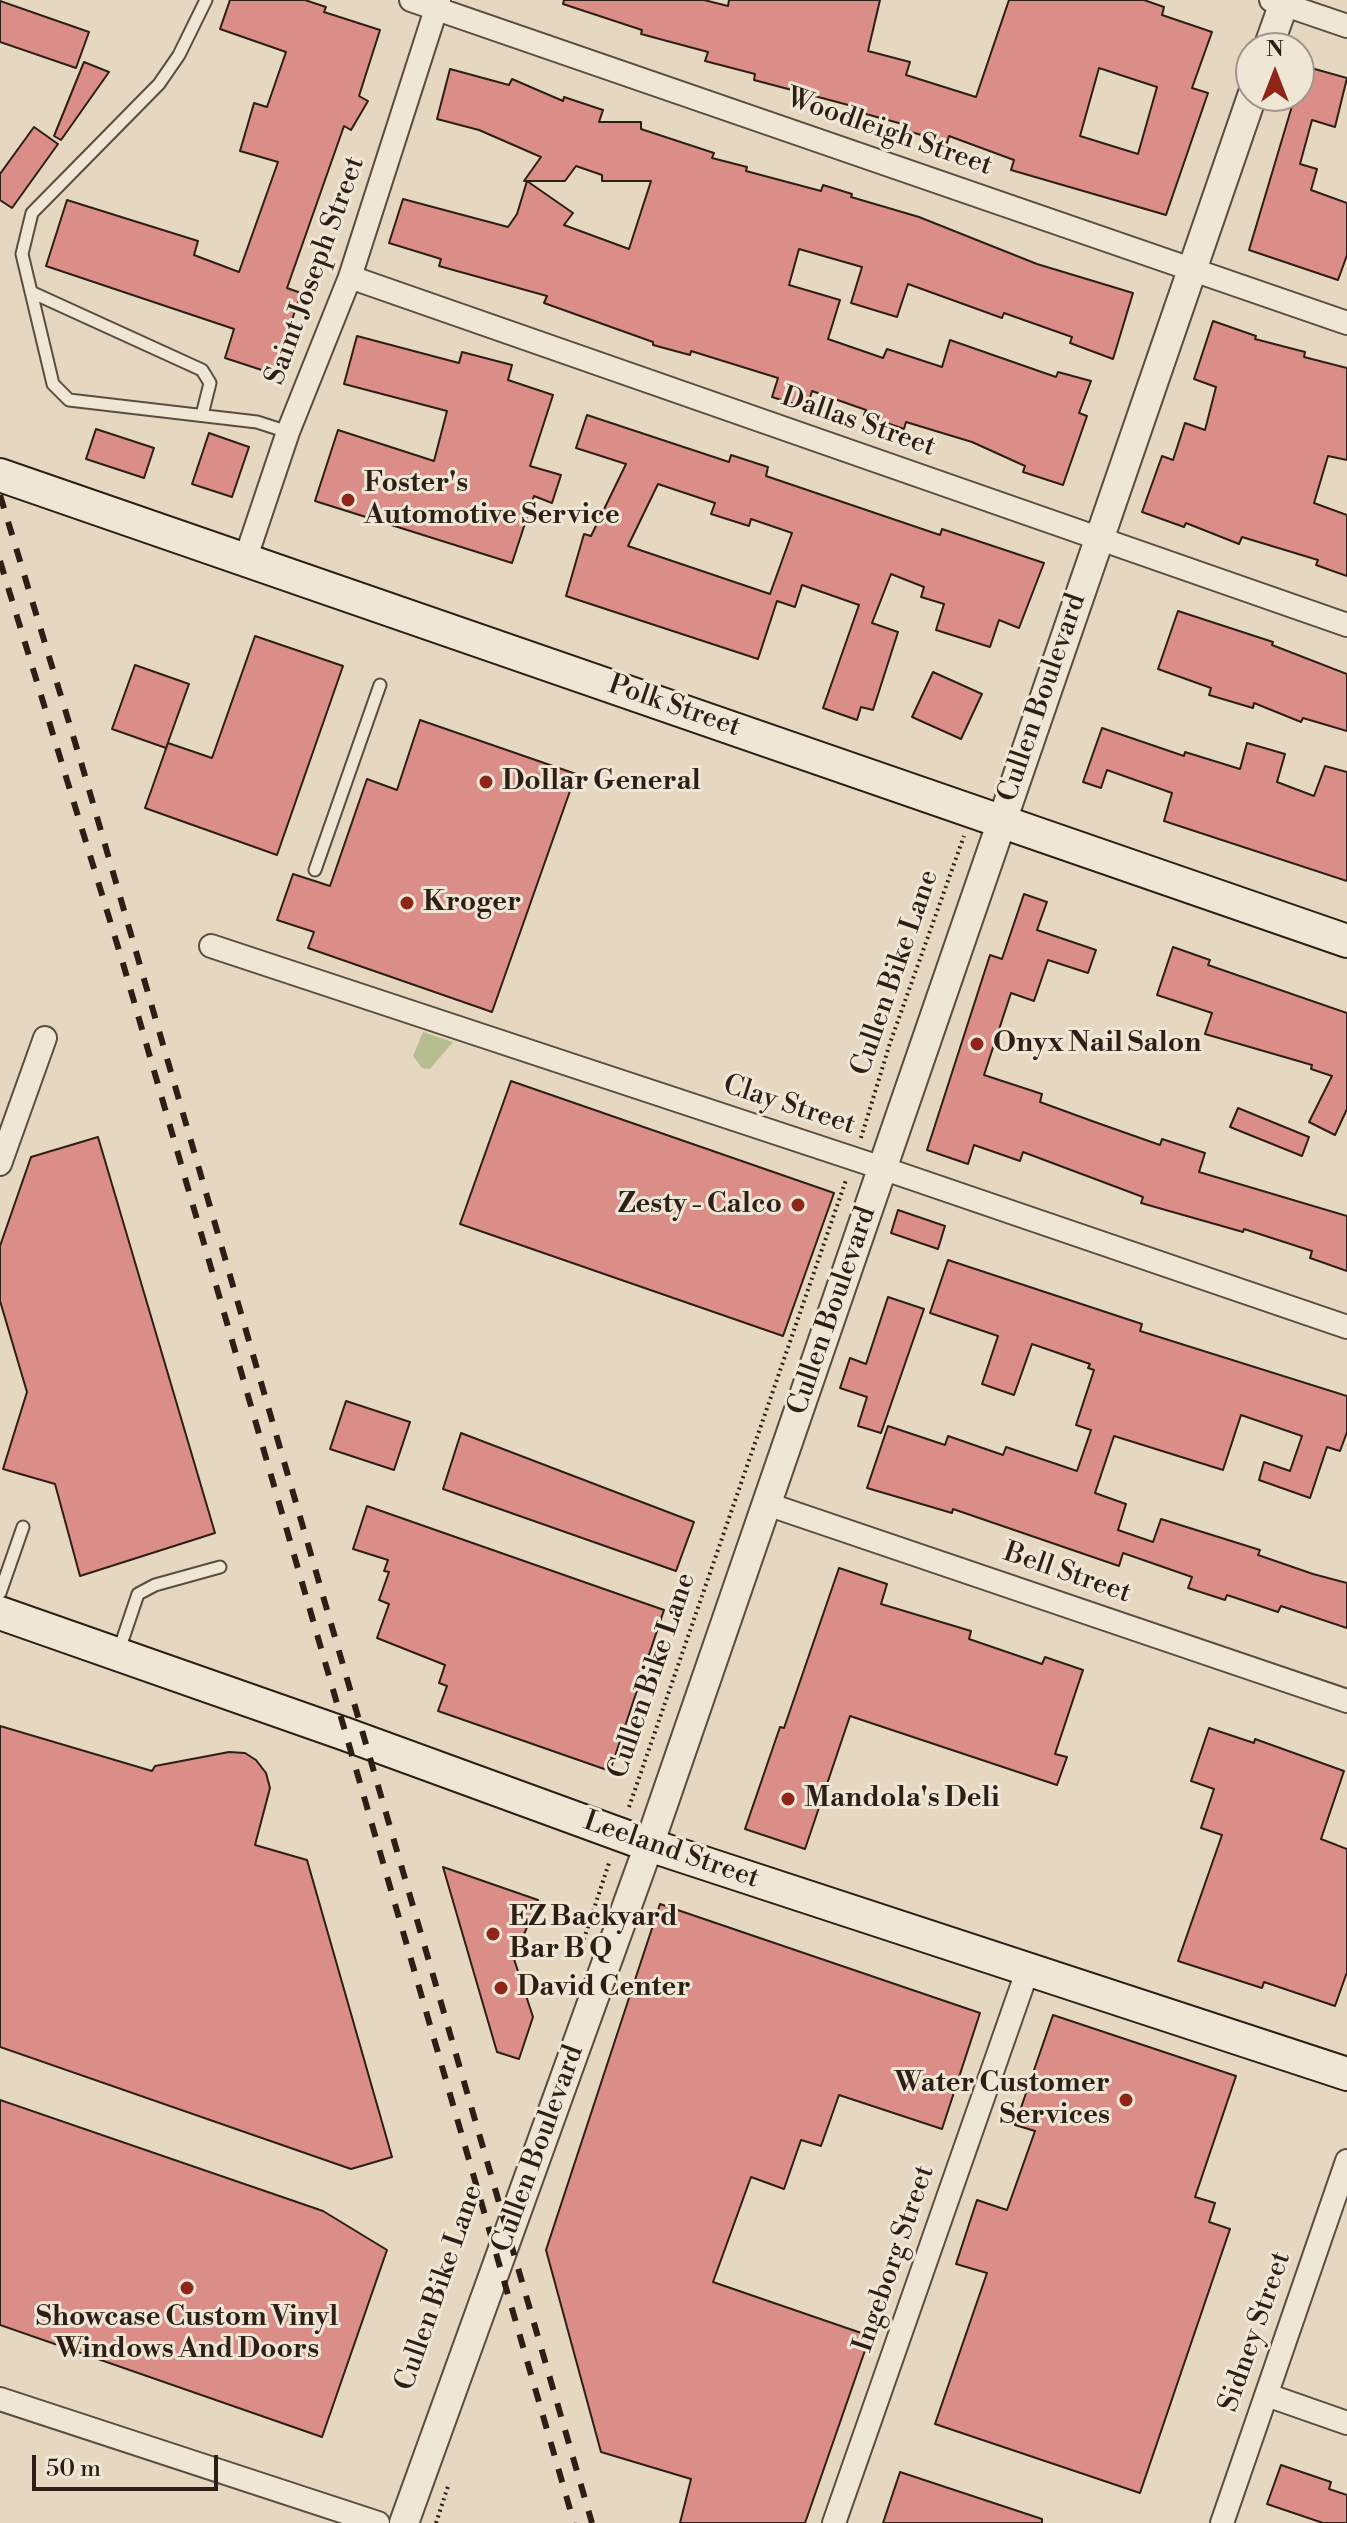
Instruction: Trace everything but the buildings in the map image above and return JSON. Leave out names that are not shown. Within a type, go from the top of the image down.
[{"type":"main road","name":"Polk Street","points":[[0,475],[1347,941]]},
{"type":"main road","name":"Leeland Street","points":[[0,1613],[634,1840],[1347,2074]]},
{"type":"street","name":"Woodleigh Street","points":[[411,0],[438,4],[1347,323]]},
{"type":"street","points":[[1272,32],[1280,1],[1347,26]]},
{"type":"street","name":"Saint Joseph Street","points":[[245,560],[288,432],[350,277],[438,4]]},
{"type":"street","name":"Cullen Boulevard","points":[[404,2523],[634,1840],[767,1504],[1097,538],[1246,112]]},
{"type":"street","name":"Dallas Street","points":[[350,277],[1347,625]]},
{"type":"street","name":"Clay Street","points":[[211,946],[882,1168],[1347,1327]]},
{"type":"street","points":[[0,1164],[45,1038]]},
{"type":"street","name":"Bell Street","points":[[767,1504],[1347,1701]]},
{"type":"street","name":"Ingeborg Street","points":[[834,2523],[1028,1969]]},
{"type":"street","name":"Sidney Street","points":[[1222,2523],[1347,2161]]},
{"type":"street","points":[[1267,2395],[1347,2423]]},
{"type":"street","points":[[0,2399],[378,2523]]},
{"type":"lane","points":[[206,0],[179,55],[159,84],[32,213],[22,254],[53,384],[69,400],[257,422],[288,432]]},
{"type":"lane","points":[[31,292],[202,370],[210,383],[202,415]]},
{"type":"lane","points":[[315,870],[380,685]]},
{"type":"lane","points":[[0,1593],[23,1527]]},
{"type":"lane","points":[[118,1654],[138,1594],[155,1585],[220,1567]]},
{"type":"path","name":"Cullen Bike Lane","points":[[578,1958],[634,1840],[890,1043],[962,841]]},
{"type":"green space","points":[[423,1032],[453,1042],[430,1069],[422,1068],[413,1056]]},
{"type":"railway","points":[[0,495],[81,762],[592,2523]]},
{"type":"railway","points":[[0,561],[122,960],[574,2523]]},
{"type":"place","name":"Foster's Automotive Service","points":[[348,500]]},
{"type":"place","name":"Dollar General","points":[[486,782]]},
{"type":"place","name":"Kroger","points":[[407,903]]},
{"type":"place","name":"Onyx Nail Salon","points":[[977,1044]]},
{"type":"place","name":"Zesty - Calco","points":[[798,1205]]},
{"type":"place","name":"Mandola's Deli","points":[[788,1799]]},
{"type":"place","name":"EZ Backyard Bar B Q","points":[[493,1934]]},
{"type":"place","name":"David Center","points":[[501,1988]]},
{"type":"place","name":"Water Customer Services","points":[[1126,2100]]},
{"type":"place","name":"Showcase Custom Vinyl Windows And Doors","points":[[187,2288]]}]
